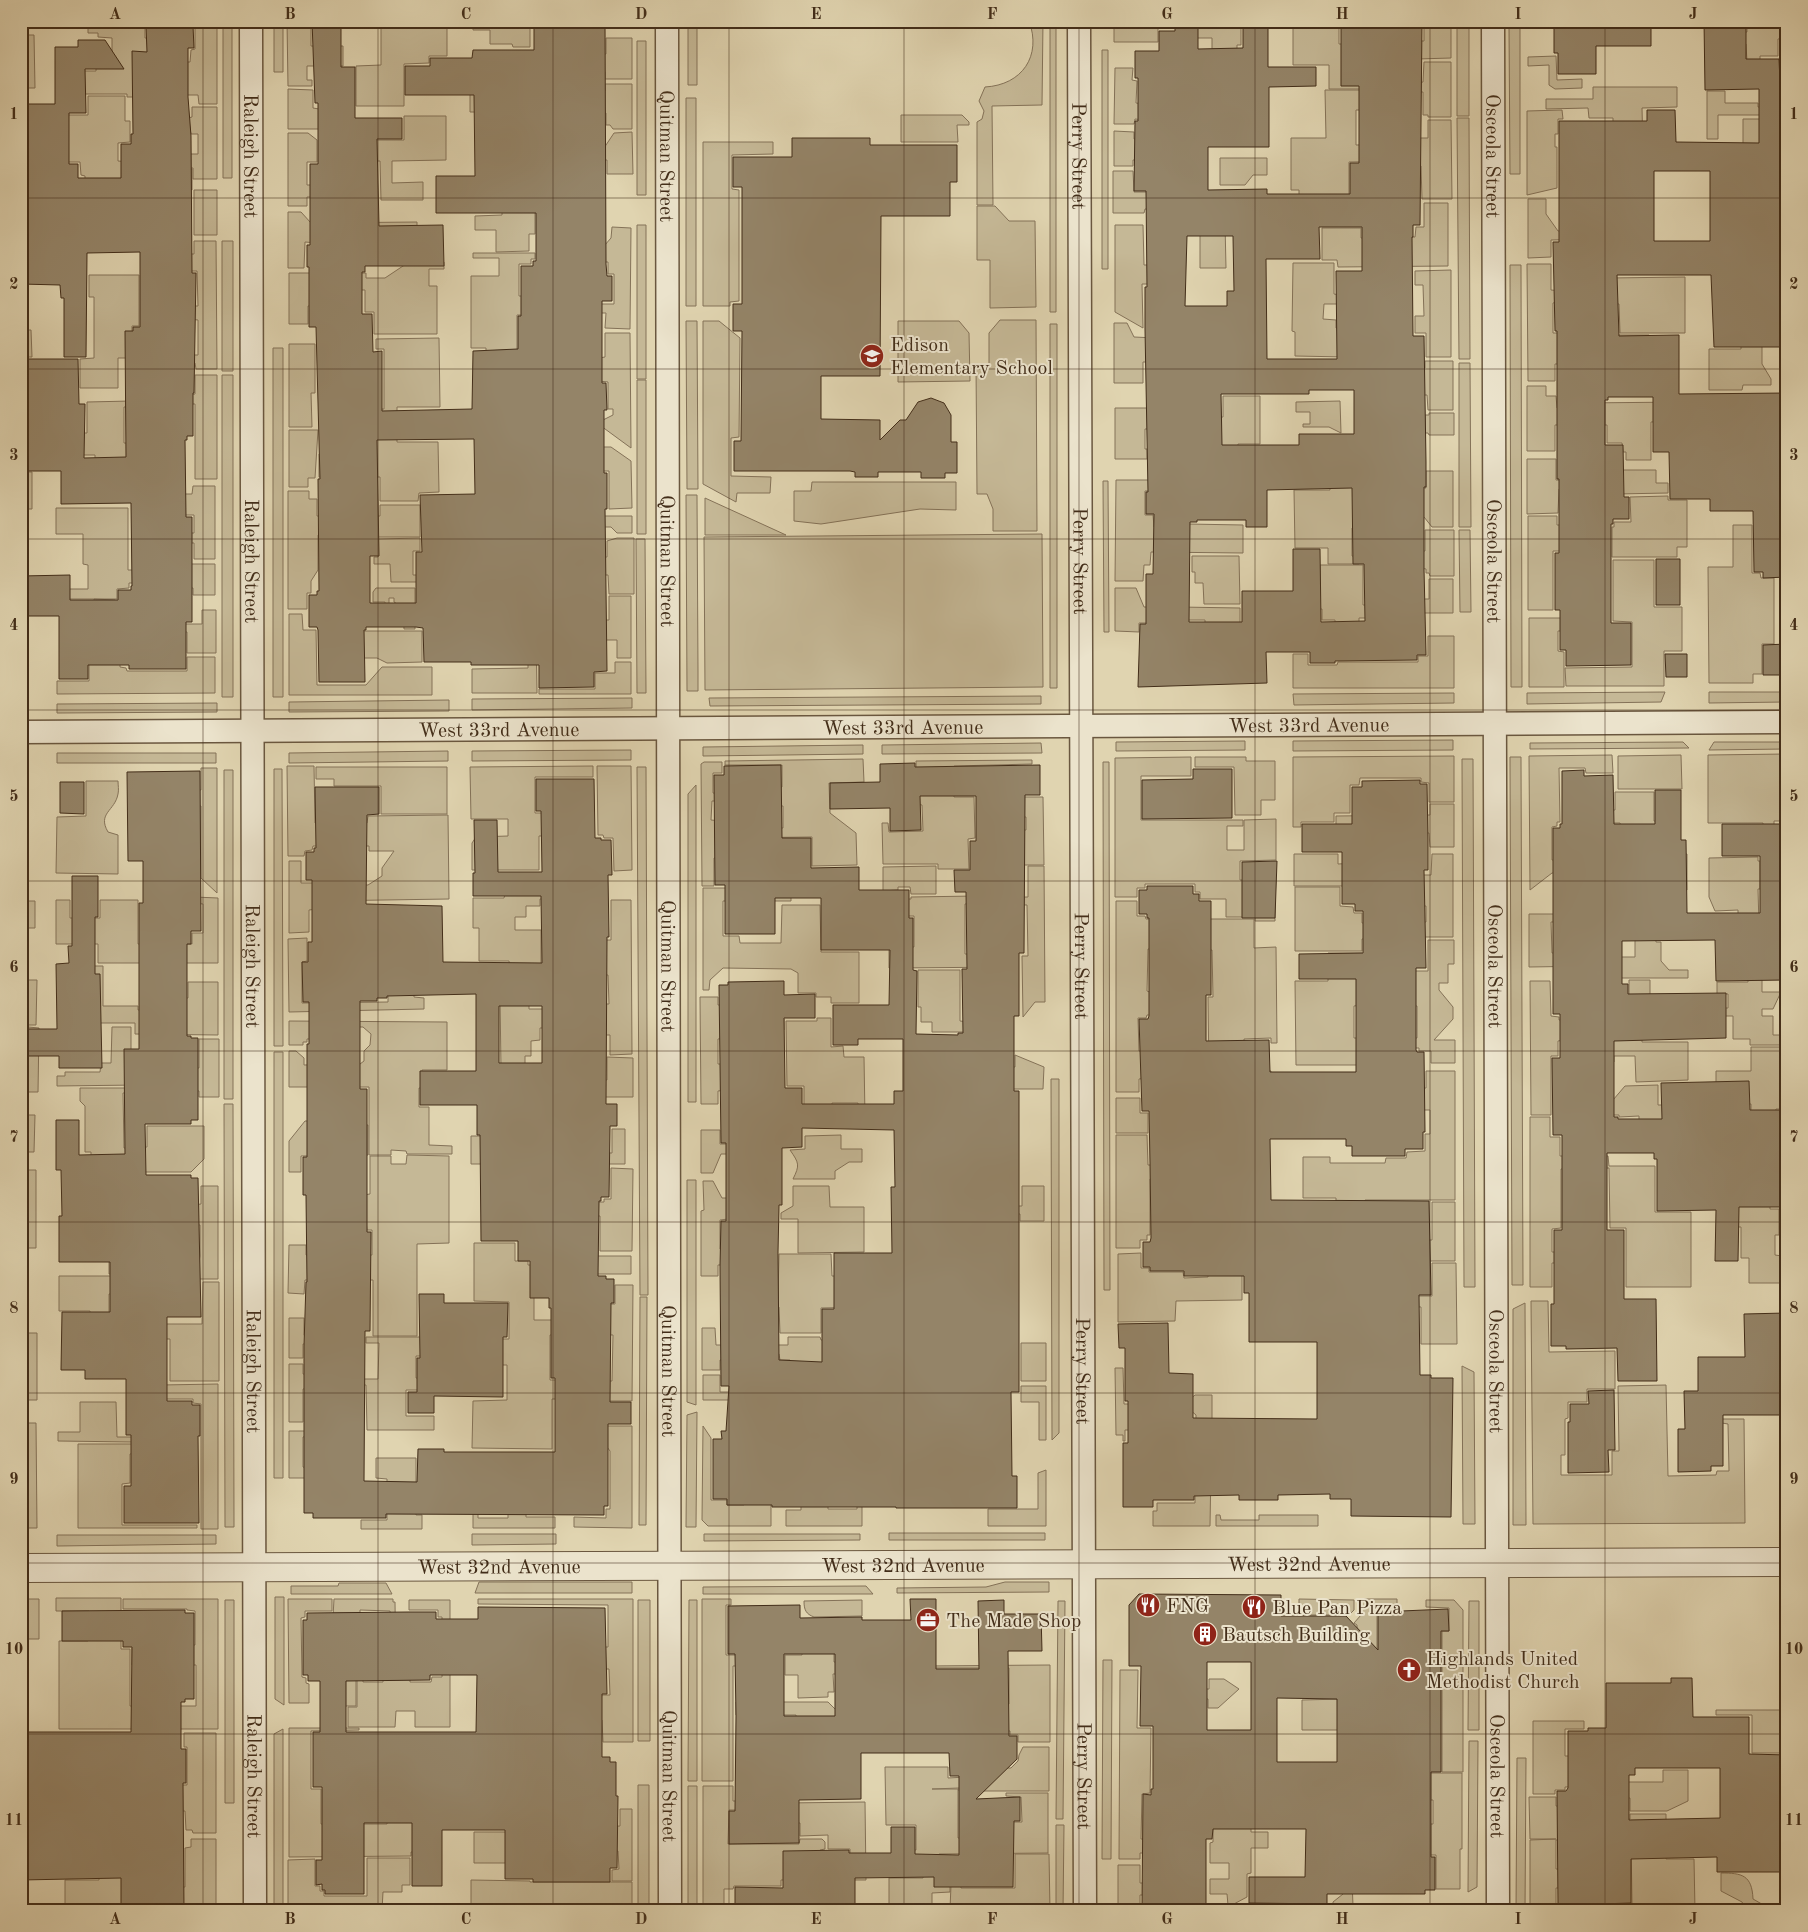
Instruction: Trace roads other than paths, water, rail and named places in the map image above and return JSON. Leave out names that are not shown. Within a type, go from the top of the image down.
[{"type":"street","name":"Raleigh Street","points":[[251,21],[255,1911]]},
{"type":"street","name":"Quitman Street","points":[[667,21],[670,1911]]},
{"type":"street","name":"Perry Street","points":[[1079,21],[1085,1911]]},
{"type":"street","name":"Osceola Street","points":[[1493,21],[1498,1911]]},
{"type":"street","name":"West 33rd Avenue","points":[[21,732],[1787,722]]},
{"type":"street","name":"West 32nd Avenue","points":[[21,1568],[1787,1562]]},
{"type":"place","name":"Edison Elementary School","points":[[872,356]]},
{"type":"place","name":"FNG","points":[[1148,1605]]},
{"type":"place","name":"Blue Pan Pizza","points":[[1254,1607]]},
{"type":"place","name":"The Made Shop","points":[[928,1620]]},
{"type":"place","name":"Bautsch Building","points":[[1205,1634]]},
{"type":"place","name":"Highlands United Methodist Church","points":[[1409,1670]]}]
